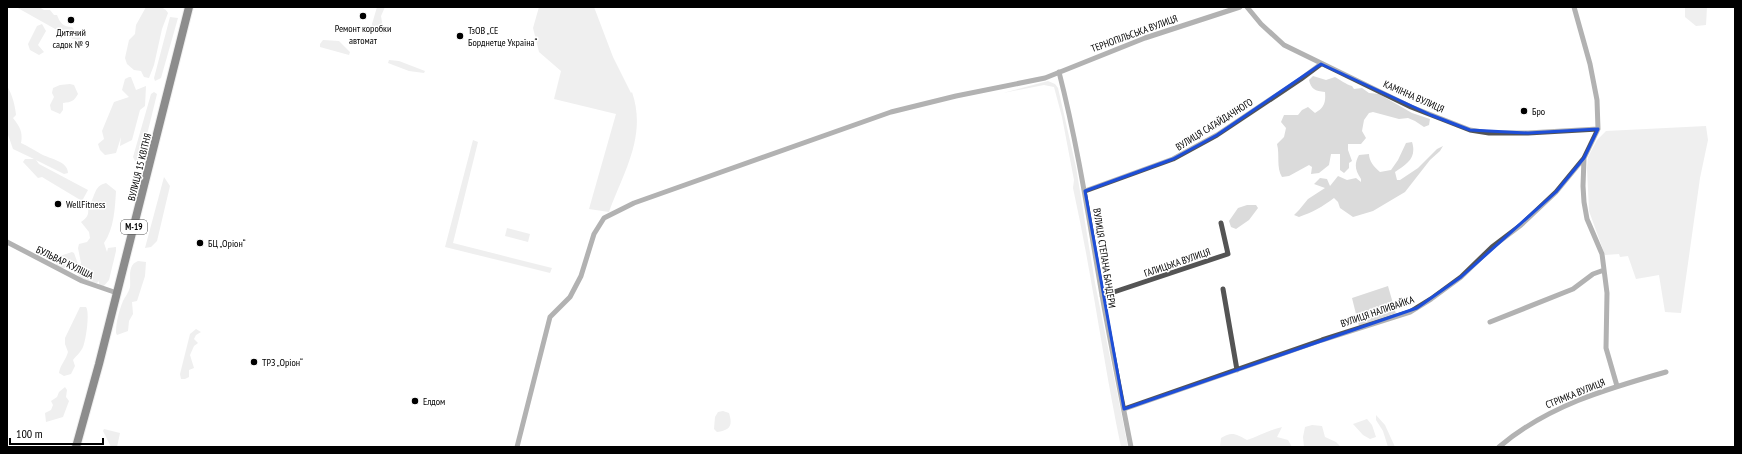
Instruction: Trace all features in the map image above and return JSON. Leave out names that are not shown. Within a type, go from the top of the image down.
[{"type":"highway","name":"ВУЛИЦЯ 15 КВІТНЯ","points":[[76,447],[117,293],[189,7]]},
{"type":"street","name":"ТЕРНОПІЛЬСЬКА ВУЛИЦЯ","points":[[517,447],[550,317],[570,297],[582,276],[594,234],[604,218],[634,203],[891,112],[956,96],[1037,80],[1145,38],[1240,7]]},
{"type":"street","name":"КАМІННА ВУЛИЦЯ","points":[[1247,7],[1276,39],[1321,64],[1431,116],[1470,130],[1528,133],[1598,130]]},
{"type":"street","points":[[1574,7],[1590,64],[1597,100],[1598,130]]},
{"type":"street","name":"ВУЛИЦЯ САГАЙДАЧНОГО","points":[[1085,191],[1173,159],[1217,135],[1321,64]]},
{"type":"street","name":"ВУЛИЦЯ СТЕПАНА БАНДЕРИ","points":[[1059,72],[1085,191],[1102,296],[1131,447]]},
{"type":"street","name":"ВУЛИЦЯ НАЛИВАЙКА","points":[[1124,410],[1417,308],[1461,277],[1492,247],[1521,225],[1556,192],[1584,158],[1598,130]]},
{"type":"street","points":[[1584,158],[1583,186],[1586,214],[1602,254],[1607,293],[1606,348],[1617,386]]},
{"type":"street","name":"ГАЛИЦЬКА ВУЛИЦЯ","points":[[1102,296],[1228,254],[1220,224]]},
{"type":"street","name":"БУЛЬВАР КУЛІША","points":[[7,242],[82,281],[117,293]]},
{"type":"street","points":[[1490,322],[1573,289],[1593,274],[1604,270]]},
{"type":"street","points":[[1223,289],[1237,370]]},
{"type":"street","name":"СТРІМКА ВУЛИЦЯ","points":[[1499,447],[1523,428],[1548,413],[1592,394],[1666,372]]},
{"type":"highlighted area","points":[[1321,64],[1431,115],[1470,130],[1528,133],[1598,129],[1584,158],[1556,192],[1461,277],[1417,308],[1124,409],[1085,191],[1173,159],[1217,135]]},
{"type":"shaded area","points":[[16,7],[39,7],[44,10],[50,10],[54,15],[57,15],[62,24],[72,27],[81,38],[80,40],[73,39]]},
{"type":"shaded area","points":[[146,7],[161,8],[166,10],[168,13],[162,29],[154,65],[149,78],[144,77],[141,71],[134,70],[127,64],[125,58],[129,40],[135,34],[136,25]]},
{"type":"shaded area","points":[[377,7],[385,7],[381,16],[384,34],[370,31]]},
{"type":"shaded area","points":[[539,7],[594,7],[613,57],[631,93],[632,92],[636,108],[637,124],[635,138],[627,168],[609,212],[589,209],[616,114],[554,99],[561,71],[539,52],[533,28]]},
{"type":"shaded area","points":[[1685,7],[1707,7],[1706,25],[1696,26],[1685,17]]},
{"type":"shaded area","points":[[170,17],[178,18],[161,78],[155,81],[154,78]]},
{"type":"shaded area","points":[[42,24],[46,31],[38,45],[44,52],[39,55],[30,50],[28,44],[37,26]]},
{"type":"shaded area","points":[[323,40],[339,41],[350,52],[349,55],[320,47]]},
{"type":"shaded area","points":[[389,60],[399,61],[425,71],[424,73],[409,71],[388,63]]},
{"type":"shaded area","points":[[1313,76],[1326,80],[1335,77],[1352,86],[1354,89],[1362,88],[1369,93],[1379,94],[1412,113],[1430,119],[1429,125],[1424,127],[1408,118],[1399,119],[1373,112],[1369,113],[1364,120],[1362,131],[1366,138],[1361,144],[1348,144],[1348,150],[1352,161],[1349,163],[1349,168],[1344,173],[1340,170],[1340,154],[1331,154],[1329,165],[1319,173],[1311,174],[1312,167],[1309,165],[1289,176],[1282,177],[1279,169],[1277,144],[1284,137],[1286,128],[1281,122],[1284,115],[1298,115],[1302,110],[1308,107],[1315,113],[1325,102],[1325,92],[1316,90],[1311,86],[1309,80]]},
{"type":"shaded area","points":[[131,77],[136,90],[146,86],[145,106],[140,110],[132,140],[120,146],[121,137],[116,153],[105,155],[100,150],[98,144],[104,139],[102,131],[114,102],[129,97],[122,90],[125,79]]},
{"type":"shaded area","points":[[1048,81],[1055,84],[1058,88],[1076,167],[1095,283],[1128,447],[1121,447],[1073,188],[1074,180],[1062,117],[1054,87],[1044,85],[1003,93]]},
{"type":"shaded area","points":[[60,85],[74,85],[78,94],[71,102],[63,103],[63,110],[60,114],[51,110],[50,105],[54,97],[52,93],[53,88]]},
{"type":"shaded area","points":[[7,86],[15,107],[16,115],[13,118],[21,133],[21,143],[62,163],[67,169],[68,173],[64,174],[36,160],[39,164],[88,190],[82,201],[42,177],[38,178],[23,162],[25,159],[34,159],[13,149],[7,132]]},
{"type":"shaded area","points":[[154,92],[157,94],[141,159],[135,161],[133,157],[151,94]]},
{"type":"shaded area","points":[[1706,126],[1708,140],[1700,178],[1681,313],[1665,312],[1659,275],[1636,279],[1628,256],[1620,257],[1619,254],[1605,255],[1589,211],[1587,168],[1588,157],[1597,140],[1606,131]]},
{"type":"shaded area","points":[[473,140],[478,142],[453,243],[552,268],[550,273],[445,247]]},
{"type":"shaded area","points":[[1412,142],[1412,156],[1407,163],[1395,172],[1397,180],[1400,180],[1418,168],[1437,149],[1443,146],[1405,192],[1373,211],[1353,217],[1340,208],[1338,202],[1334,198],[1309,213],[1299,217],[1294,215],[1308,199],[1325,188],[1314,184],[1320,178],[1327,179],[1330,186],[1338,176],[1347,180],[1356,178],[1361,182],[1356,167],[1356,161],[1359,155],[1369,154],[1372,164],[1380,172],[1391,170],[1398,160],[1406,143]]},
{"type":"shaded area","points":[[164,177],[170,186],[157,241],[151,247],[145,248]]},
{"type":"shaded area","points":[[106,183],[116,191],[112,225],[104,243],[107,252],[108,248],[116,247],[116,251],[109,280],[103,287],[99,285],[99,281],[97,283],[83,282],[78,275],[81,263],[78,248],[79,244],[87,242],[90,238],[89,232],[81,222],[87,216],[88,207],[97,189],[102,184]]},
{"type":"shaded area","points":[[1247,205],[1256,205],[1258,208],[1249,220],[1236,229],[1231,227],[1229,221],[1238,208]]},
{"type":"shaded area","points":[[507,228],[530,234],[528,242],[505,236]]},
{"type":"shaded area","points":[[72,252],[74,253],[78,264],[77,268],[61,268],[56,265],[53,254],[60,256]]},
{"type":"shaded area","points":[[138,261],[146,262],[145,276],[137,301],[132,302],[133,314],[129,321],[128,331],[117,335],[116,329],[119,313],[130,287],[130,272],[132,266]]},
{"type":"shaded area","points":[[1388,286],[1396,314],[1359,326],[1352,298]]},
{"type":"shaded area","points":[[80,307],[86,307],[88,314],[84,343],[81,351],[73,360],[75,366],[71,374],[64,376],[59,373],[68,352],[65,344],[65,338]]},
{"type":"shaded area","points":[[196,329],[201,332],[196,335],[194,339],[198,343],[194,346],[190,355],[194,368],[189,370],[189,377],[181,379],[180,374],[190,334]]},
{"type":"shaded area","points":[[65,387],[67,390],[66,397],[69,401],[63,417],[46,422],[45,413],[51,410],[53,405],[51,401],[57,397],[59,392]]},
{"type":"shaded area","points":[[723,411],[729,413],[731,421],[728,429],[717,432],[714,429],[715,417],[718,412]]},
{"type":"shaded area","points":[[1376,415],[1385,425],[1395,447],[1388,447],[1383,431],[1376,420]]},
{"type":"shaded area","points":[[1367,419],[1372,425],[1376,437],[1370,439],[1363,435],[1353,424]]},
{"type":"shaded area","points":[[1312,425],[1322,426],[1325,437],[1336,442],[1341,447],[1304,447],[1303,437],[1305,427]]},
{"type":"shaded area","points":[[1282,427],[1277,437],[1288,440],[1292,447],[1220,446],[1221,438],[1231,434],[1247,440]]},
{"type":"shaded area","points":[[104,429],[120,433],[117,447],[111,447],[103,431]]},
{"type":"place","name":"Ремонт коробки автомат","points":[[363,16]]},
{"type":"place","name":"Дитячий садок № 9","points":[[71,20]]},
{"type":"place","name":"ТзОВ „СЕ Борднетце Україна“","points":[[460,36]]},
{"type":"place","name":"Бро","points":[[1524,111]]},
{"type":"place","name":"WellFitness","points":[[58,204]]},
{"type":"place","name":"БЦ „Оріон“","points":[[200,243]]},
{"type":"place","name":"ТРЗ „Оріон“","points":[[254,362]]},
{"type":"place","name":"Елдом","points":[[415,401]]}]
